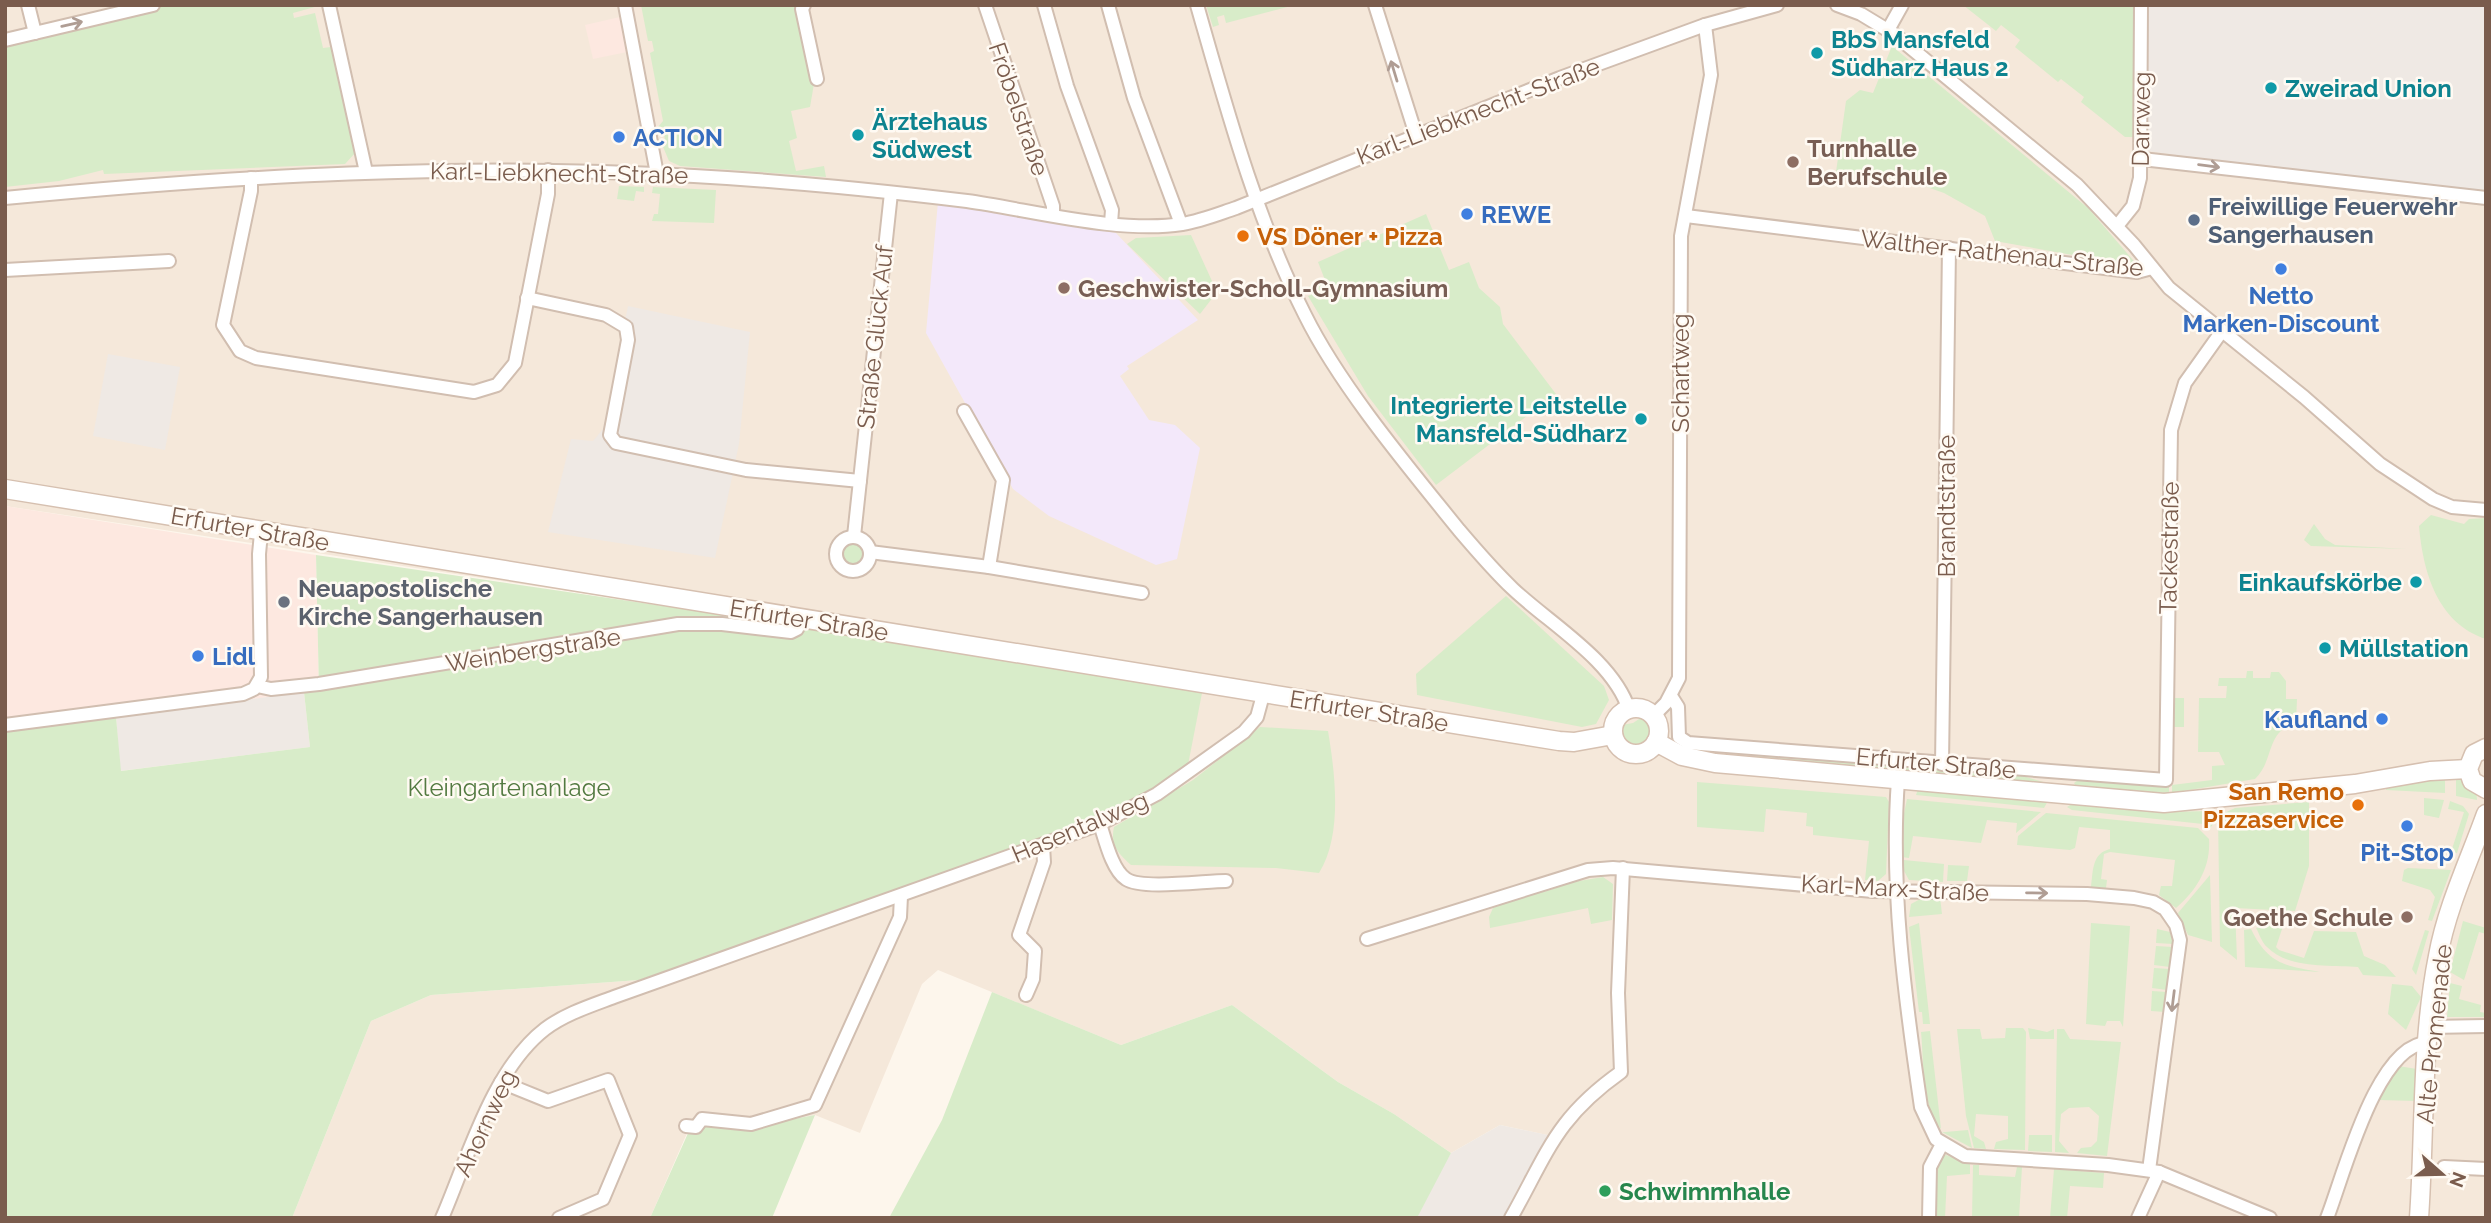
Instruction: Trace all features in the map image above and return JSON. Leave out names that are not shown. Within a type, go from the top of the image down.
[{"type":"main road","name":"Erfurter Straße","points":[[5,489],[261,533],[1559,741],[1574,742],[1613,735]]},
{"type":"main road","points":[[1629,709],[1642,709],[1653,716],[1658,727],[1656,742],[1644,752],[1632,754],[1620,747],[1613,735],[1616,719],[1629,709]]},
{"type":"main road","name":"Erfurter Straße","points":[[1656,742],[1682,756],[1706,761],[2070,795],[2188,803],[2468,769]]},
{"type":"main road","points":[[2486,748],[2474,754],[2468,769],[2474,783],[2486,789]]},
{"type":"main road","name":"Alte Promenade","points":[[2419,1218],[2429,1035],[2442,939],[2486,814]]},
{"type":"street","points":[[28,5],[35,33]]},
{"type":"street","points":[[5,40],[153,5]]},
{"type":"street","points":[[329,5],[366,172]]},
{"type":"street","points":[[625,5],[656,174]]},
{"type":"street","points":[[804,5],[802,9],[817,79]]},
{"type":"street","name":"Fröbelstraße","points":[[985,5],[1053,206],[1053,213]]},
{"type":"street","points":[[1044,5],[1067,86],[1112,210],[1111,223]]},
{"type":"street","points":[[1108,5],[1134,98],[1181,224]]},
{"type":"street","points":[[1197,5],[1256,199],[1306,318],[1362,405],[1461,532],[1511,587],[1608,672],[1622,691],[1629,709]]},
{"type":"street","points":[[1375,5],[1416,135]]},
{"type":"street","name":"Karl-Liebknecht-Straße","points":[[5,198],[251,178],[366,172],[548,170],[656,174],[891,193],[1111,223],[1181,224],[1256,199],[1705,25],[1753,9],[1777,5]]},
{"type":"street","points":[[1837,5],[1888,30],[2077,185],[2117,226],[2152,268]]},
{"type":"street","points":[[1888,30],[1902,5]]},
{"type":"street","name":"Darrweg","points":[[2117,226],[2133,206],[2142,159],[2141,5]]},
{"type":"street","name":"Schartweg","points":[[1653,716],[1671,696],[1679,678],[1681,242],[1710,75],[1705,25]]},
{"type":"street","points":[[2142,159],[2486,198]]},
{"type":"street","points":[[251,178],[251,191],[223,325],[240,351],[256,358],[456,391],[479,392],[497,385],[512,368],[548,191],[548,170]]},
{"type":"street","name":"Straße Glück Auf","points":[[870,552],[869,561],[860,570],[843,568],[837,561],[837,548],[844,539],[854,536],[891,193]]},
{"type":"street","name":"Walther-Rathenau-Straße","points":[[1686,216],[2137,272],[2152,268],[2169,288],[2404,482],[2452,507],[2486,510]]},
{"type":"street","name":"Brandtstraße","points":[[1942,764],[1949,248]]},
{"type":"street","points":[[5,271],[169,261]]},
{"type":"street","points":[[527,299],[604,314],[626,327],[628,339],[611,439],[624,446],[746,470],[860,481]]},
{"type":"street","name":"Tackestraße","points":[[2166,780],[2171,430],[2185,383],[2222,331]]},
{"type":"street","points":[[964,411],[1003,480],[989,567]]},
{"type":"street","points":[[257,686],[261,672],[261,533]]},
{"type":"street","points":[[854,536],[866,542],[870,552],[989,567],[1142,593]]},
{"type":"street","name":"Weinbergstraße","points":[[5,725],[243,694],[257,686],[271,689],[332,682],[678,624],[722,624],[791,632],[797,629],[802,618]]},
{"type":"street","name":"Hasentalweg","points":[[652,984],[1100,824],[1157,794],[1237,737],[1257,717],[1263,695]]},
{"type":"street","name":"Erfurter Straße","points":[[1671,696],[1678,707],[1679,737],[1688,743],[2166,780]]},
{"type":"street","points":[[2070,795],[2071,774]]},
{"type":"street","points":[[1898,780],[1894,846],[1896,892],[1921,1107],[1931,1131],[1942,1144],[1972,1157],[2053,1160],[2154,1171],[2270,1218]]},
{"type":"street","points":[[1100,824],[1118,870],[1128,880],[1147,884],[1226,881]]},
{"type":"street","points":[[1026,995],[1033,979],[1035,951],[1018,936],[1044,862],[1043,846]]},
{"type":"street","points":[[1511,1218],[1560,1128],[1575,1109],[1621,1072],[1618,985],[1623,868]]},
{"type":"street","name":"Karl-Marx-Straße","points":[[1367,939],[1588,870],[1623,868],[1896,892],[2087,894],[2149,900],[2170,915],[2178,928],[2180,945],[2154,1171],[2138,1218]]},
{"type":"street","points":[[686,1126],[696,1127],[702,1119],[710,1118],[751,1124],[815,1105],[900,917],[901,896]]},
{"type":"street","name":"Ahornweg","points":[[442,1218],[501,1082],[520,1054],[556,1022],[582,1009],[652,984]]},
{"type":"street","points":[[2327,1218],[2356,1135],[2378,1090],[2403,1051],[2429,1035],[2486,1026]]},
{"type":"street","points":[[501,1082],[548,1101],[608,1080],[624,1115],[630,1135],[603,1199],[559,1218]]},
{"type":"street","points":[[1929,1218],[1930,1167],[1942,1144]]},
{"type":"street","points":[[2444,1167],[2486,1169]]},
{"type":"shaded area","points":[[5,5],[2486,5],[2486,1218],[1503,1218],[1547,1135],[1500,1125],[1451,1153],[1394,1114],[1338,1082],[1232,1005],[1121,1045],[938,970],[922,984],[860,1133],[815,1115],[749,1127],[688,1131],[650,1218],[292,1218],[371,1021],[431,995],[639,980],[865,902],[807,627],[5,506]]},
{"type":"shaded area","points":[[2146,5],[2486,5],[2486,193],[2404,185],[2147,151]]},
{"type":"shaded area","points":[[620,17],[627,52],[593,59],[585,25]]},
{"type":"shaded area","points":[[938,202],[1116,233],[1198,320],[1127,366],[1129,369],[1120,376],[1149,420],[1175,425],[1200,448],[1177,559],[1156,565],[1049,516],[1013,489],[926,333]]},
{"type":"shaded area","points":[[628,306],[750,332],[739,444],[715,558],[548,532],[571,439],[593,441],[603,429]]},
{"type":"shaded area","points":[[108,354],[180,367],[165,450],[93,436]]},
{"type":"shaded area","points":[[5,506],[316,555],[319,691],[5,730]]},
{"type":"shaded area","points":[[304,692],[310,747],[120,771],[116,717]]},
{"type":"shaded area","points":[[1500,1125],[1548,1135],[1503,1218],[1417,1218],[1451,1153]]},
{"type":"green space","points":[[163,5],[322,5],[293,13],[294,18],[315,13],[323,48],[331,47],[356,152],[345,164],[104,174],[103,170],[59,181],[5,187],[5,43]]},
{"type":"green space","points":[[641,5],[799,5],[815,78],[810,107],[791,111],[797,138],[789,141],[796,171],[824,166],[826,177],[680,166],[669,161],[661,142],[665,140],[663,127],[658,127],[663,121],[650,53],[654,51],[652,41],[648,41]]},
{"type":"green space","points":[[1206,5],[1295,5],[1226,23],[1224,15],[1217,17],[1219,25],[1213,27]]},
{"type":"green space","points":[[1963,5],[2136,5],[2136,137],[2125,137],[2081,102],[2084,97],[2061,79],[2058,82],[2015,47],[2020,40],[2001,25],[1996,31]]},
{"type":"green space","points":[[1892,46],[2088,208],[2139,267],[1995,241],[1985,216],[1944,193],[1907,180],[1836,172],[1846,101],[1860,90],[1873,93]]},
{"type":"green space","points":[[619,186],[644,187],[644,192],[636,191],[634,201],[617,199]]},
{"type":"green space","points":[[653,187],[716,190],[714,223],[652,221],[654,214],[658,214],[660,194],[652,193]]},
{"type":"green space","points":[[1426,214],[1449,270],[1469,262],[1479,288],[1500,307],[1503,324],[1556,394],[1436,485],[1368,396],[1308,296],[1311,295],[1308,287],[1325,280],[1318,262]]},
{"type":"green space","points":[[1191,235],[1217,292],[1200,314],[1127,244],[1136,238]]},
{"type":"green space","points":[[2431,515],[2464,524],[2469,519],[2486,518],[2486,639],[2455,621],[2436,593],[2424,560],[2419,526]]},
{"type":"green space","points":[[2314,524],[2325,539],[2335,545],[2407,549],[2311,546],[2304,540]]},
{"type":"green space","points":[[853,542],[862,546],[866,555],[862,564],[853,568],[844,564],[840,555],[844,546]]},
{"type":"green space","name":"Kleingartenanlage","points":[[316,555],[807,627],[1202,693],[1188,765],[1136,801],[973,865],[639,980],[431,995],[371,1021],[292,1218],[5,1218],[5,730],[116,717],[121,771],[310,747],[304,692],[319,691]]},
{"type":"green space","points":[[1506,596],[1604,686],[1609,700],[1596,724],[1582,727],[1417,695],[1416,674]]},
{"type":"green space","points":[[2247,671],[2253,671],[2253,678],[2270,678],[2271,672],[2279,672],[2286,681],[2286,699],[2297,699],[2296,723],[2279,732],[2255,779],[2172,793],[2172,785],[2212,780],[2212,766],[2225,765],[2219,752],[2198,752],[2199,698],[2226,698],[2227,686],[2218,686],[2219,678],[2246,678]]},
{"type":"green space","points":[[2174,698],[2184,698],[2184,727],[2174,727]]},
{"type":"green space","points":[[1642,717],[1650,724],[1650,736],[1642,745],[1629,745],[1622,738],[1622,725],[1633,723]]},
{"type":"green space","points":[[1260,727],[1328,731],[1335,784],[1334,822],[1327,858],[1319,873],[1276,868],[1131,865],[1122,857],[1114,844],[1114,827],[1193,780]]},
{"type":"green space","points":[[1756,753],[1909,767],[1911,771],[1785,763],[1755,757]]},
{"type":"green space","points":[[1918,768],[2023,776],[2050,784],[2050,787],[1917,776]]},
{"type":"green space","points":[[2445,778],[2445,793],[2386,790],[2386,786]]},
{"type":"green space","points":[[2456,778],[2471,786],[2477,800],[2456,796]]},
{"type":"green space","points":[[2080,779],[2169,785],[2169,793],[2077,788],[2074,783]]},
{"type":"green space","points":[[1697,782],[1886,797],[1889,802],[1886,874],[1878,881],[1865,880],[1869,841],[1813,835],[1813,827],[1806,826],[1807,813],[1766,809],[1764,832],[1697,827]]},
{"type":"green space","points":[[1918,789],[2049,799],[2044,808],[1916,795]]},
{"type":"green space","points":[[2424,798],[2444,800],[2439,818],[2424,815]]},
{"type":"green space","points":[[1907,799],[2041,812],[2016,833],[2017,823],[1987,820],[1981,843],[1913,836],[1909,858],[1902,857],[1903,818]]},
{"type":"green space","points":[[2450,801],[2463,806],[2469,814],[2457,853],[2451,852],[2464,812],[2448,809]]},
{"type":"green space","points":[[2309,802],[2309,866],[2295,911],[2235,908],[2237,960],[2220,946],[2218,816],[2235,808]]},
{"type":"green space","points":[[2072,804],[2159,812],[2212,811],[2215,822],[2209,829],[2203,824],[2072,810],[2067,807]]},
{"type":"green space","points":[[2046,813],[2198,828],[2209,839],[2208,859],[2196,886],[2176,908],[2159,895],[2161,886],[2172,886],[2175,860],[2110,852],[2104,854],[2101,879],[2107,880],[2106,888],[2091,887],[2097,859],[2100,854],[2110,849],[2110,830],[2079,827],[2075,848],[2070,850],[2017,845],[2018,836]]},
{"type":"green space","points":[[1904,860],[1944,864],[1943,882],[1909,880],[1904,871]]},
{"type":"green space","points":[[1948,865],[1969,866],[1967,881],[1947,881]]},
{"type":"green space","points":[[2404,870],[2451,870],[2432,921],[2428,920],[2435,897],[2430,890],[2402,881]]},
{"type":"green space","points":[[2210,875],[2212,942],[2188,935],[2178,913]]},
{"type":"green space","points":[[1603,877],[1613,884],[1612,920],[1591,924],[1588,908],[1490,928],[1489,917],[1493,908],[1542,889],[1544,892],[1573,882]]},
{"type":"green space","points":[[1924,897],[1940,897],[1942,914],[1909,917],[1911,904]]},
{"type":"green space","points":[[2463,921],[2486,928],[2486,934],[2479,932],[2464,980],[2450,972]]},
{"type":"green space","points":[[1919,923],[1930,1024],[1923,1024],[1922,1012],[1919,1012],[1909,927]]},
{"type":"green space","points":[[2091,923],[2130,926],[2123,1027],[2120,1021],[2107,1021],[2105,1026],[2086,1024]]},
{"type":"green space","points":[[2284,923],[2276,947],[2279,950],[2304,958],[2314,931],[2356,932],[2364,956],[2385,965],[2396,977],[2363,975],[2358,967],[2310,964],[2286,959],[2265,945],[2256,928]]},
{"type":"green space","points":[[2157,929],[2170,932],[2173,944],[2156,943]]},
{"type":"green space","points":[[2251,929],[2264,950],[2279,961],[2320,972],[2245,967],[2244,930]]},
{"type":"green space","points":[[2425,930],[2429,931],[2416,975],[2412,969]]},
{"type":"green space","points":[[2156,946],[2173,947],[2170,967],[2154,965]]},
{"type":"green space","points":[[2154,968],[2170,969],[2167,990],[2152,988]]},
{"type":"green space","points":[[2450,983],[2462,986],[2459,999],[2481,1005],[2480,1012],[2486,1013],[2486,1017],[2447,1017]]},
{"type":"green space","points":[[2392,984],[2412,986],[2421,997],[2406,1030],[2388,1014]]},
{"type":"green space","points":[[2152,991],[2167,992],[2165,1012],[2151,1011]]},
{"type":"green space","points":[[992,992],[1121,1045],[1232,1005],[1338,1082],[1394,1114],[1451,1153],[1417,1218],[889,1218],[942,1120]]},
{"type":"green space","points":[[2006,1028],[2023,1028],[2026,1032],[2025,1150],[1994,1149],[1996,1142],[2008,1139],[2008,1116],[1976,1114],[1974,1136],[1984,1142],[1986,1149],[1974,1148],[1966,1116],[1957,1029],[1980,1029],[1982,1039],[2005,1038]]},
{"type":"green space","points":[[2028,1028],[2047,1032],[2054,1029],[2054,1039],[2030,1039]]},
{"type":"green space","points":[[2057,1029],[2064,1029],[2070,1039],[2121,1042],[2107,1156],[2077,1153],[2081,1148],[2091,1147],[2097,1141],[2099,1116],[2089,1107],[2069,1108],[2061,1114],[2059,1141],[2069,1153],[2055,1152]]},
{"type":"green space","points":[[1930,1031],[1941,1129],[1930,1108],[1925,1082],[1921,1032]]},
{"type":"green space","points":[[2398,1066],[2417,1069],[2416,1101],[2379,1100]]},
{"type":"green space","points":[[815,1115],[772,1218],[650,1218],[689,1131],[706,1121],[749,1127]]},
{"type":"green space","points":[[1968,1130],[1972,1148],[1942,1132],[1945,1132]]},
{"type":"green space","points":[[2029,1135],[2052,1135],[2052,1152],[2028,1151]]},
{"type":"green space","points":[[1946,1155],[1970,1164],[1970,1174],[1947,1176],[1945,1218],[1932,1218],[1933,1165]]},
{"type":"green space","points":[[1973,1165],[1979,1165],[1979,1175],[2015,1177],[2017,1167],[2022,1167],[2019,1218],[1972,1218]]},
{"type":"green space","points":[[2054,1169],[2104,1173],[2103,1188],[2070,1186],[2067,1218],[2050,1218]]},
{"type":"place","name":"BbS Mansfeld Südharz Haus 2","points":[[1817,53]]},
{"type":"place","name":"Zweirad Union","points":[[2271,88]]},
{"type":"place","name":"Ärztehaus Südwest","points":[[858,135]]},
{"type":"place","name":"ACTION","points":[[619,137]]},
{"type":"place","name":"Turnhalle Berufschule","points":[[1793,162]]},
{"type":"place","name":"REWE","points":[[1467,214]]},
{"type":"place","name":"Freiwillige Feuerwehr Sangerhausen","points":[[2194,220]]},
{"type":"place","name":"VS Döner + Pizza","points":[[1243,236]]},
{"type":"place","name":"Netto Marken-Discount","points":[[2281,269]]},
{"type":"place","name":"Geschwister-Scholl-Gymnasium","points":[[1064,288]]},
{"type":"place","name":"Integrierte Leitstelle Mansfeld-Südharz","points":[[1641,419]]},
{"type":"place","name":"Einkaufskörbe","points":[[2416,582]]},
{"type":"place","name":"Neuapostolische Kirche Sangerhausen","points":[[284,602]]},
{"type":"place","name":"Müllstation","points":[[2325,648]]},
{"type":"place","name":"Lidl","points":[[198,656]]},
{"type":"place","name":"Kaufland","points":[[2382,719]]},
{"type":"place","name":"San Remo Pizzaservice","points":[[2358,805]]},
{"type":"place","name":"Pit-Stop","points":[[2407,826]]},
{"type":"place","name":"Goethe Schule","points":[[2407,917]]},
{"type":"place","name":"Schwimmhalle","points":[[1605,1191]]}]
